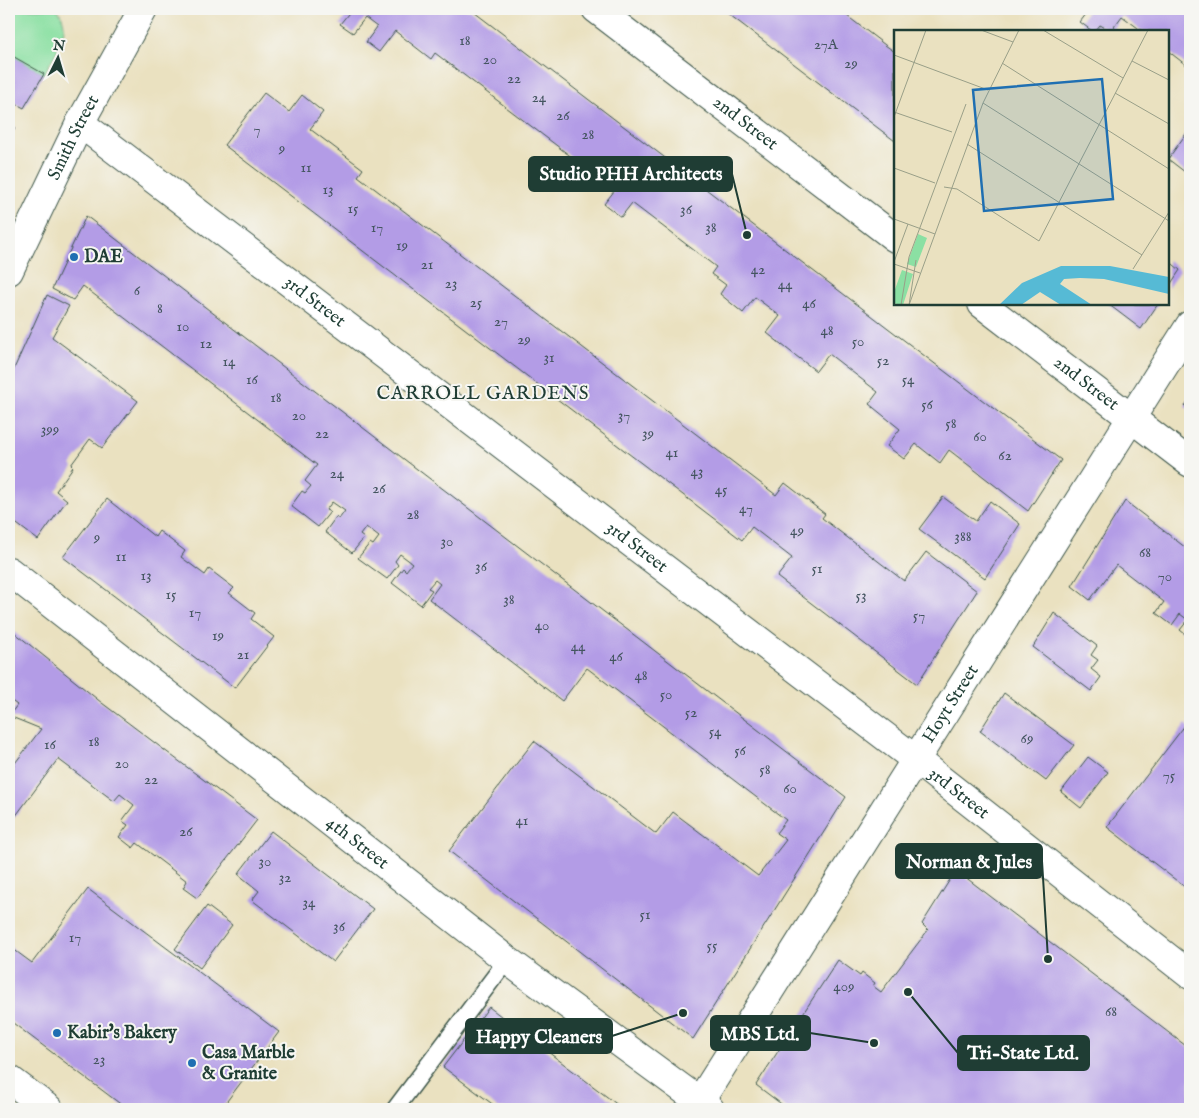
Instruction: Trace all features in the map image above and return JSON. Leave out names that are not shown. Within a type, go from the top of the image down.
[{"type":"street","name":"Smith Street","points":[[9,271],[80,123],[141,9]]},
{"type":"street","name":"2nd Street","points":[[596,9],[894,237]]},
{"type":"street","name":"3rd Street","points":[[80,123],[916,760],[1190,975]]},
{"type":"street","name":"2nd Street","points":[[983,305],[1190,463]]},
{"type":"street","name":"Hoyt Street","points":[[702,1107],[916,760],[1190,325]]},
{"type":"street","name":"4th Street","points":[[9,571],[507,960],[702,1107]]},
{"type":"street","points":[[9,1079],[49,1109]]},
{"type":"lane","points":[[395,1109],[507,960]]},
{"type":"green space","points":[[9,9],[57,9],[62,17],[64,25],[61,42],[44,74],[9,54]]},
{"type":"building","points":[[352,9],[470,9],[1061,460],[1028,511],[949,450],[940,463],[916,444],[904,459],[887,446],[900,429],[869,404],[878,392],[829,354],[816,371],[767,333],[780,316],[755,297],[743,313],[720,294],[726,285],[711,274],[716,267],[632,203],[621,217],[604,204],[615,190],[435,53],[431,59],[395,31],[379,52],[366,42],[377,27],[365,18],[353,33],[340,24]]},
{"type":"building","points":[[722,9],[838,9],[894,51],[894,140]]},
{"type":"building","points":[[1081,9],[1190,9],[1190,68],[1169,52],[1169,30],[1141,30],[1122,16],[1112,30],[1100,25],[1096,30],[1091,30],[1080,22],[1087,13]]},
{"type":"building","points":[[9,54],[44,74],[24,108],[9,100]]},
{"type":"building","points":[[264,93],[289,112],[302,95],[323,112],[310,129],[363,169],[358,176],[776,495],[785,483],[825,514],[822,518],[904,581],[926,552],[977,591],[917,684],[777,577],[792,558],[752,527],[742,540],[224,145]]},
{"type":"building","points":[[9,124],[15,128],[9,140]]},
{"type":"building","points":[[1188,131],[1190,133],[1190,176],[1169,160]]},
{"type":"building","points":[[86,216],[846,797],[693,1039],[449,851],[534,741],[656,834],[673,812],[758,876],[786,840],[776,833],[786,820],[587,668],[562,701],[429,599],[440,584],[435,580],[428,588],[432,590],[421,605],[392,583],[403,568],[406,571],[412,563],[400,554],[395,561],[398,565],[387,579],[358,558],[370,543],[373,545],[379,537],[366,527],[360,535],[364,538],[352,553],[325,532],[336,517],[339,519],[345,511],[332,502],[326,510],[330,512],[318,527],[291,506],[302,491],[305,493],[311,486],[305,481],[317,465],[83,286],[73,300],[52,289]]},
{"type":"building","points":[[1169,261],[1180,270],[1169,286]]},
{"type":"building","points":[[47,295],[69,306],[52,337],[138,401],[102,448],[90,439],[71,465],[73,467],[56,491],[67,500],[38,540],[9,518],[9,380]]},
{"type":"building","points":[[1109,305],[1157,305],[1141,329]]},
{"type":"building","points":[[1190,398],[1190,410],[1185,406]]},
{"type":"building","points":[[943,497],[976,521],[990,501],[1020,524],[985,578],[919,529]]},
{"type":"building","points":[[107,499],[155,537],[159,531],[185,551],[181,557],[205,575],[209,569],[234,588],[229,593],[255,613],[251,619],[274,637],[235,688],[63,557]]},
{"type":"building","points":[[1125,501],[1190,551],[1190,638],[1180,630],[1188,620],[1180,614],[1172,625],[1156,613],[1164,602],[1116,565],[1090,600],[1072,586]]},
{"type":"building","points":[[1054,613],[1097,646],[1091,655],[1098,660],[1091,669],[1101,677],[1091,691],[1033,647]]},
{"type":"building","points":[[9,628],[102,703],[257,820],[197,898],[183,888],[187,881],[137,843],[133,848],[119,837],[128,825],[122,821],[134,805],[120,794],[114,801],[58,759],[9,825],[9,771],[41,729],[9,716],[17,705],[9,699]]},
{"type":"building","points":[[1004,693],[1074,745],[1046,781],[980,731]]},
{"type":"building","points":[[1186,724],[1190,728],[1190,891],[1107,827]]},
{"type":"building","points":[[1088,757],[1108,772],[1081,808],[1061,792]]},
{"type":"building","points":[[271,831],[373,909],[333,962],[252,900],[259,891],[238,874]]},
{"type":"building","points":[[956,870],[1190,1049],[1190,1109],[788,1109],[756,1085],[838,960],[860,976],[862,973],[875,983],[873,986],[881,992],[928,930],[922,924]]},
{"type":"building","points":[[88,889],[279,1032],[221,1109],[127,1109],[9,1020],[9,946],[32,963]]},
{"type":"building","points":[[207,906],[232,925],[200,968],[175,949]]},
{"type":"building","points":[[489,1007],[623,1109],[499,1109],[443,1067]]},
{"type":"place","name":"Studio PHH Architects","points":[[747,235]]},
{"type":"place","name":"DAE","points":[[74,257]]},
{"type":"place","name":"Norman & Jules","points":[[1048,959]]},
{"type":"place","name":"Tri-State Ltd.","points":[[908,992]]},
{"type":"place","name":"Happy Cleaners","points":[[683,1013]]},
{"type":"place","name":"Kabir's Bakery","points":[[57,1033]]},
{"type":"place","name":"MBS Ltd.","points":[[874,1043]]},
{"type":"place","name":"Casa Marble & Granite","points":[[192,1063]]},
{"type":"district","name":"CARROLL GARDENS","points":[[483,394]]}]
